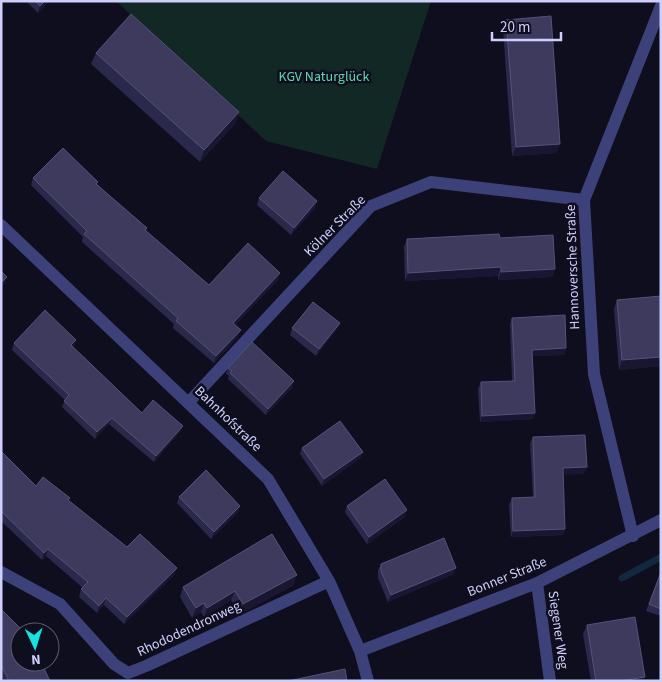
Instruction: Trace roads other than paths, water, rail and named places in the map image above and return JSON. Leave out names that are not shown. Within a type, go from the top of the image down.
[{"type":"street","name":"Hannoversche Straße","points":[[634,536],[594,374],[584,200],[661,6]]},
{"type":"street","name":"Kölner Straße","points":[[189,402],[371,206],[431,182],[584,200]]},
{"type":"street","name":"Bahnhofstraße","points":[[1,225],[268,479],[329,580],[360,651],[368,681]]},
{"type":"street","name":"Bonner Straße","points":[[360,651],[537,583],[634,536],[661,520]]},
{"type":"street","name":"Rhododendronweg","points":[[1,572],[60,604],[114,664],[128,673],[329,580]]},
{"type":"street","name":"Siegener Weg","points":[[537,583],[550,681]]},
{"type":"waterway","points":[[622,578],[661,557]]},
{"type":"park label","name":"KGV Naturglück","points":[[324,77]]}]
